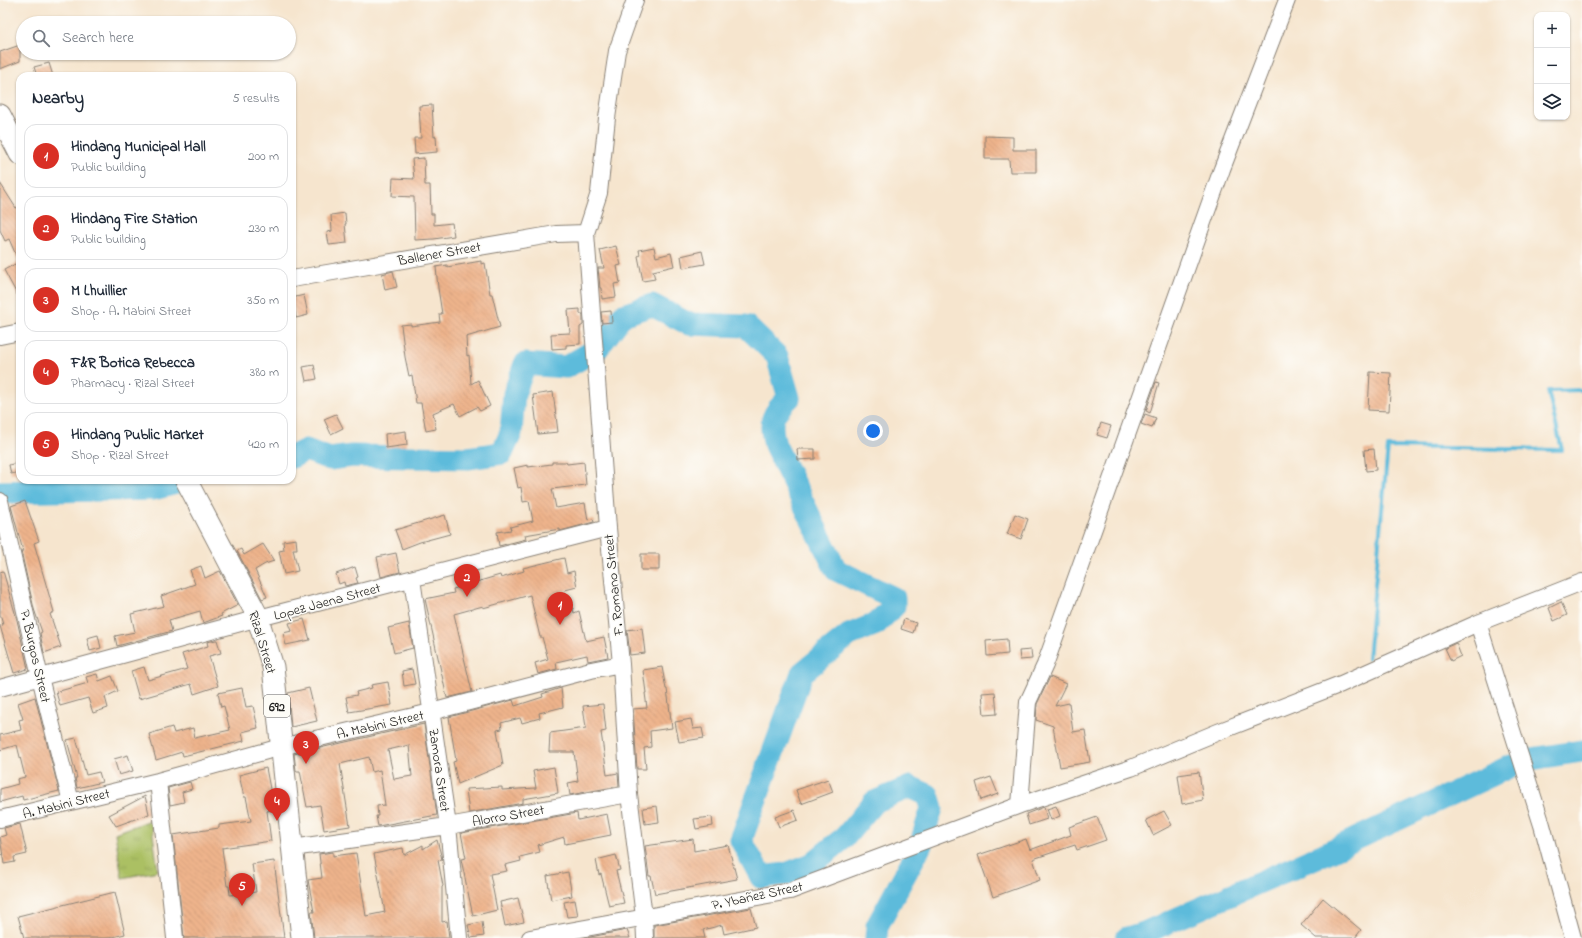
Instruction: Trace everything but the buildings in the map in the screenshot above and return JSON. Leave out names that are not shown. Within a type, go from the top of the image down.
[{"type":"main road","points":[[0,114],[5,136],[16,149]]},
{"type":"main road","name":"Rizal Street","points":[[189,486],[259,618],[273,667],[302,938]]},
{"type":"street","points":[[586,232],[599,193],[606,118],[618,51],[635,0]]},
{"type":"street","points":[[1020,805],[1028,702],[1045,665],[1222,169],[1287,0]]},
{"type":"street","name":"Ballener Street","points":[[296,278],[556,234],[586,232]]},
{"type":"street","name":"F. Romano Street","points":[[586,232],[608,528],[621,664],[629,794],[644,917],[645,938]]},
{"type":"street","points":[[0,336],[16,333]]},
{"type":"street","name":"P. Burgos Street","points":[[1,505],[40,677],[71,802]]},
{"type":"street","name":"Lopez Jaena Street","points":[[0,688],[259,618],[608,528]]},
{"type":"street","name":"Zamora Street","points":[[412,579],[448,826],[459,938]]},
{"type":"street","name":"P. Ybañez Street","points":[[530,938],[790,891],[1020,805],[1131,768],[1341,684],[1478,623],[1582,582]]},
{"type":"street","points":[[1478,623],[1542,826],[1572,938]]},
{"type":"street","name":"A. Mabini Street","points":[[0,820],[158,781],[281,747],[431,712],[591,670],[621,664]]},
{"type":"street","points":[[158,781],[175,938]]},
{"type":"street","name":"Alorro Street","points":[[292,848],[448,826],[629,794]]},
{"type":"green space","points":[[151,820],[158,871],[122,878],[115,833]]},
{"type":"waterway","points":[[597,349],[623,315],[652,305],[689,324],[746,326],[777,356],[789,398],[778,409],[773,418],[772,430],[775,445],[836,570],[894,598],[894,606],[876,624],[849,635],[802,673],[741,840],[761,877],[786,874],[812,864],[845,837],[874,802],[910,787],[928,795],[932,808],[923,836]]},
{"type":"waterway","points":[[296,455],[306,450],[330,459],[352,456],[468,458],[502,453],[511,433],[514,394],[525,364],[566,367],[592,352]]},
{"type":"waterway","points":[[1368,659],[1388,447],[1562,450],[1548,391],[1582,390]]},
{"type":"waterway","points":[[0,492],[154,489],[173,484]]},
{"type":"waterway","points":[[1531,759],[1582,751]]},
{"type":"waterway","points":[[1127,938],[1144,933],[1324,854],[1511,766]]},
{"type":"waterway","points":[[876,938],[877,926],[921,845]]},
{"type":"place","name":"Hindang Fire Station","points":[[467,597]]},
{"type":"place","name":"Hindang Municipal Hall","points":[[560,625]]},
{"type":"place","name":"M Lhuillier","points":[[306,764]]},
{"type":"place","name":"F&R Botica Rebecca","points":[[277,821]]},
{"type":"place","name":"Hindang Public Market","points":[[242,906]]}]
